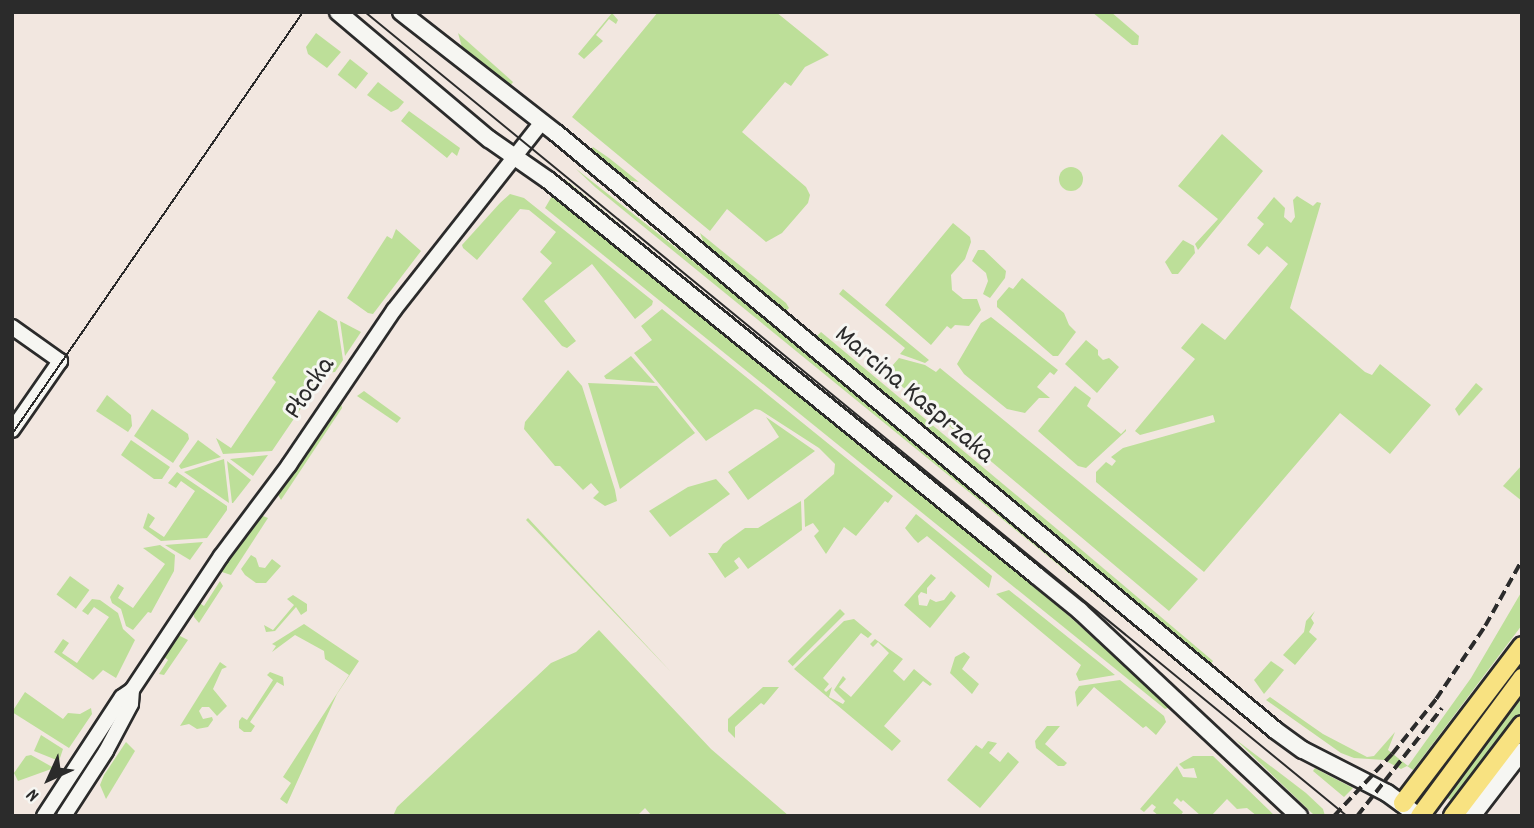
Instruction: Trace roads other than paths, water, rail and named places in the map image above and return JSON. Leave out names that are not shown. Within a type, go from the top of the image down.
[{"type":"main road","points":[[338,12],[414,78],[597,219],[1069,602],[1298,816]]},
{"type":"main road","name":"Marcina Kasprzaka","points":[[401,12],[541,123],[1275,730],[1399,809],[1419,816]]},
{"type":"main road","points":[[1399,809],[1522,646]]},
{"type":"main road","points":[[1419,816],[1522,678]]},
{"type":"main road","points":[[1452,816],[1522,725]]},
{"type":"main road","points":[[1472,816],[1522,751]]},
{"type":"street","name":"Płocka","points":[[44,816],[122,697],[132,690],[221,556],[289,465],[394,310],[541,123]]},
{"type":"street","points":[[12,327],[60,362],[12,430]]},
{"type":"street","name":"Płocka","points":[[64,816],[112,741],[131,704],[132,690]]},
{"type":"tram line","points":[[12,434],[303,12]]},
{"type":"tram line","points":[[365,12],[1347,816]]},
{"type":"railway","points":[[1334,816],[1392,754],[1436,699],[1485,626],[1522,560]]},
{"type":"railway","points":[[1357,816],[1442,708]]}]
